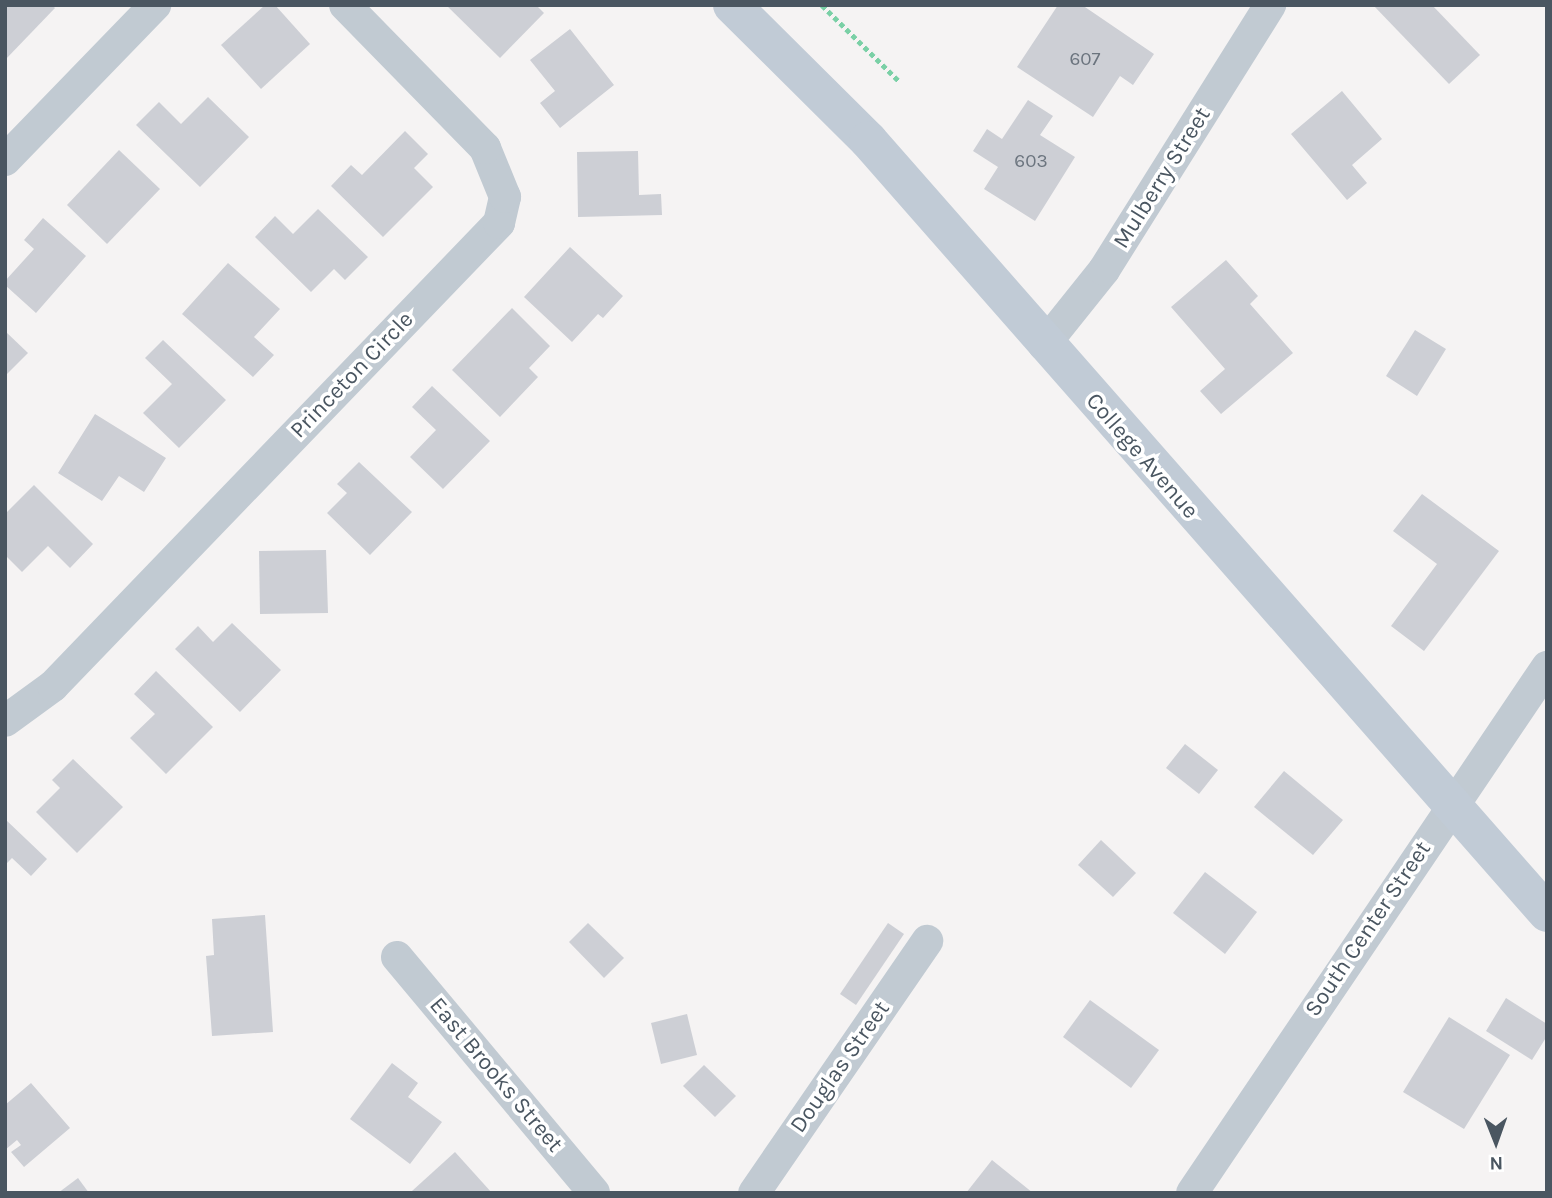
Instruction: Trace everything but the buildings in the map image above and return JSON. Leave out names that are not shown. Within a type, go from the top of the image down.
[{"type":"main road","name":"College Avenue","points":[[732,5],[868,140],[1044,345],[1547,913]]},
{"type":"street","points":[[5,160],[155,5]]},
{"type":"street","name":"Princeton Circle","points":[[5,721],[53,686],[499,223],[505,197],[485,148],[345,5]]},
{"type":"street","name":"Mulberry Street","points":[[1044,345],[1104,270],[1270,5]]},
{"type":"street","name":"South Center Street","points":[[1192,1193],[1451,805],[1547,667]]},
{"type":"street","name":"Douglas Street","points":[[754,1193],[927,942]]},
{"type":"street","name":"East Brooks Street","points":[[397,957],[594,1193]]},
{"type":"path","points":[[822,5],[900,82]]}]
